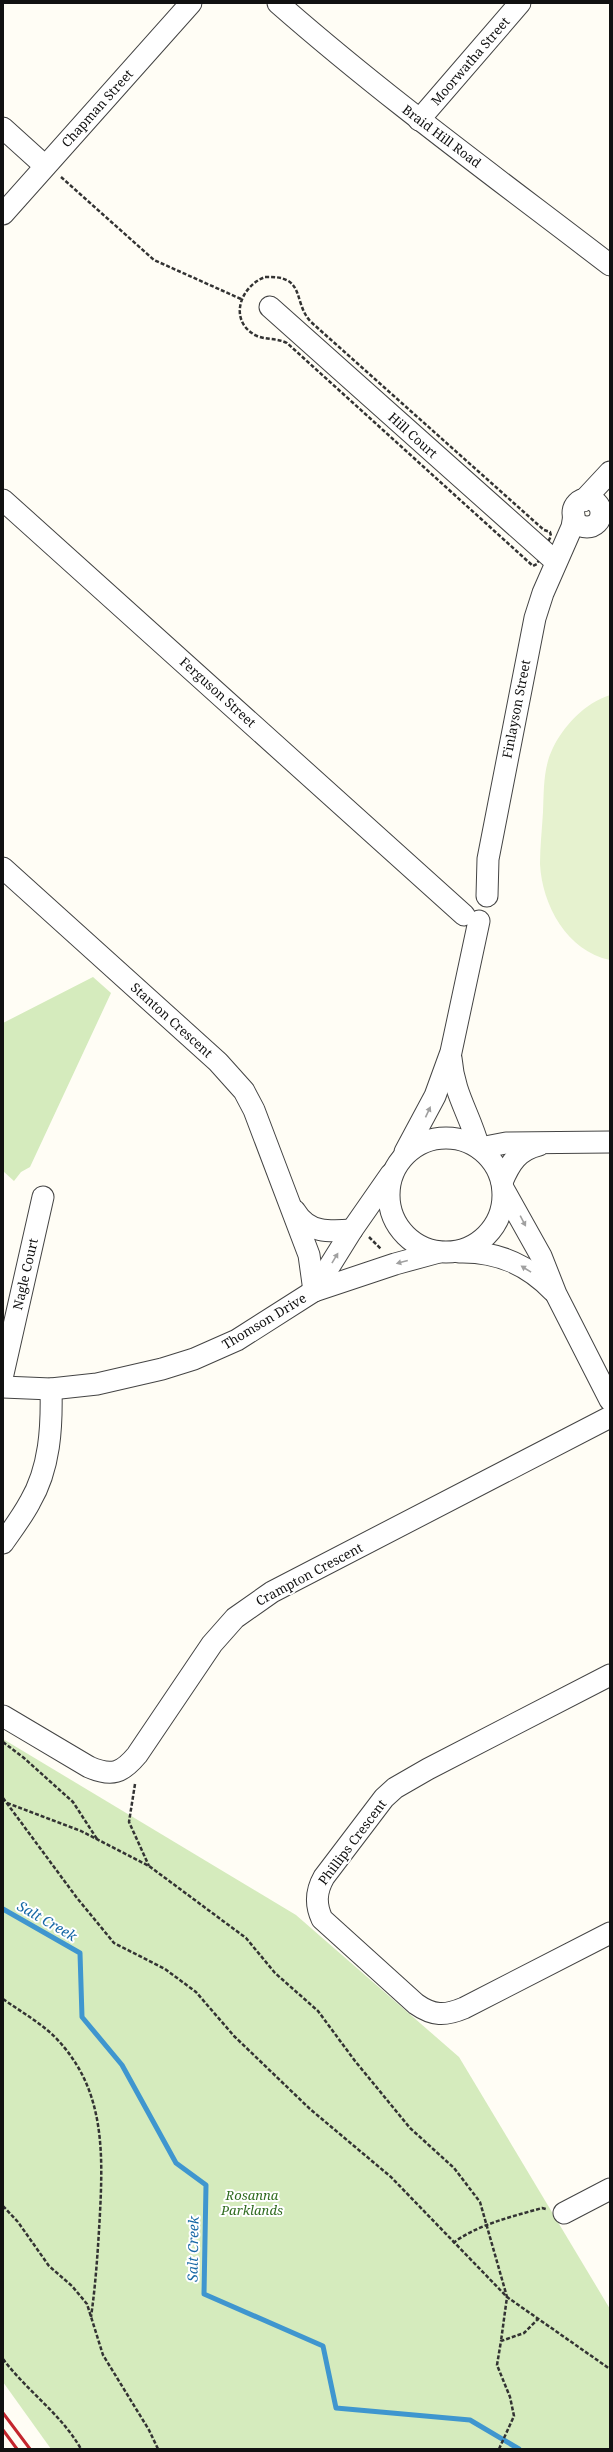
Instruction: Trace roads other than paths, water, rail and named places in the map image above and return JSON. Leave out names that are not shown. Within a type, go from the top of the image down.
[{"type":"street","name":"Chapman Street","points":[[3,214],[52,170],[191,3]]},
{"type":"street","name":"Braid Hill Road","points":[[278,3],[337,55],[419,120],[610,265]]},
{"type":"street","name":"Moorwatha Street","points":[[419,120],[520,3]]},
{"type":"street","points":[[3,128],[52,170]]},
{"type":"street","name":"Hill Court","points":[[270,307],[556,562]]},
{"type":"street","name":"Finlayson Street","points":[[592,515],[610,472]]},
{"type":"street","name":"Finlayson Street","points":[[473,906],[488,859],[533,626],[556,562],[592,515],[610,477]]},
{"type":"street","name":"Ferguson Street","points":[[3,500],[433,885],[473,906]]},
{"type":"street","points":[[592,515],[610,530]]},
{"type":"street","name":"Stanton Crescent","points":[[3,868],[231,1075],[244,1091],[254,1110],[311,1260],[314,1291]]},
{"type":"street","points":[[473,906],[471,951],[451,1052],[431,1106],[399,1162],[390,1182],[388,1200],[396,1225],[415,1244],[444,1252],[480,1252],[506,1258],[532,1272],[556,1294]]},
{"type":"street","points":[[451,1052],[455,1087],[471,1124],[479,1148]]},
{"type":"street","points":[[399,1162],[422,1143],[438,1138],[458,1139],[479,1148],[494,1164],[502,1185],[541,1256],[556,1294],[610,1400]]},
{"type":"street","points":[[479,1148],[498,1144],[610,1142]]},
{"type":"street","points":[[444,1252],[469,1247],[486,1236],[496,1223],[502,1208],[502,1185],[518,1155],[533,1147],[550,1144]]},
{"type":"street","name":"Thomson Drive","points":[[314,1291],[352,1230],[399,1162]]},
{"type":"street","name":"Nagle Court","points":[[3,1374],[43,1197]]},
{"type":"street","name":"Stanton Crescent","points":[[292,1207],[302,1221],[317,1230],[352,1230]]},
{"type":"street","name":"Thomson Drive","points":[[3,1387],[51,1389],[128,1379],[194,1359],[237,1340],[314,1291],[395,1264],[444,1252]]},
{"type":"street","points":[[3,1543],[30,1502],[45,1464],[49,1438],[51,1389]]},
{"type":"street","name":"Crampton Crescent","points":[[3,1716],[100,1772],[117,1772],[127,1767],[212,1644],[235,1618],[253,1604],[272,1592],[610,1417]]},
{"type":"street","name":"Phillips Crescent","points":[[610,1675],[428,1769],[395,1788],[384,1798],[324,1877],[318,1888],[317,1900],[322,1919],[416,2004],[427,2012],[439,2015],[464,2008],[610,1933]]},
{"type":"street","points":[[564,2213],[610,2189]]},
{"type":"waterway","name":"Salt Creek","points":[[3,1909],[80,1953],[82,2017],[122,2065],[176,2163],[206,2185],[204,2294],[323,2346],[336,2408],[470,2420],[519,2449]]},
{"type":"railway","points":[[3,2413],[30,2449]]},
{"type":"railway","points":[[3,2430],[17,2449]]},
{"type":"park label","name":"Rosanna Parklands","points":[[252,2202]]}]
